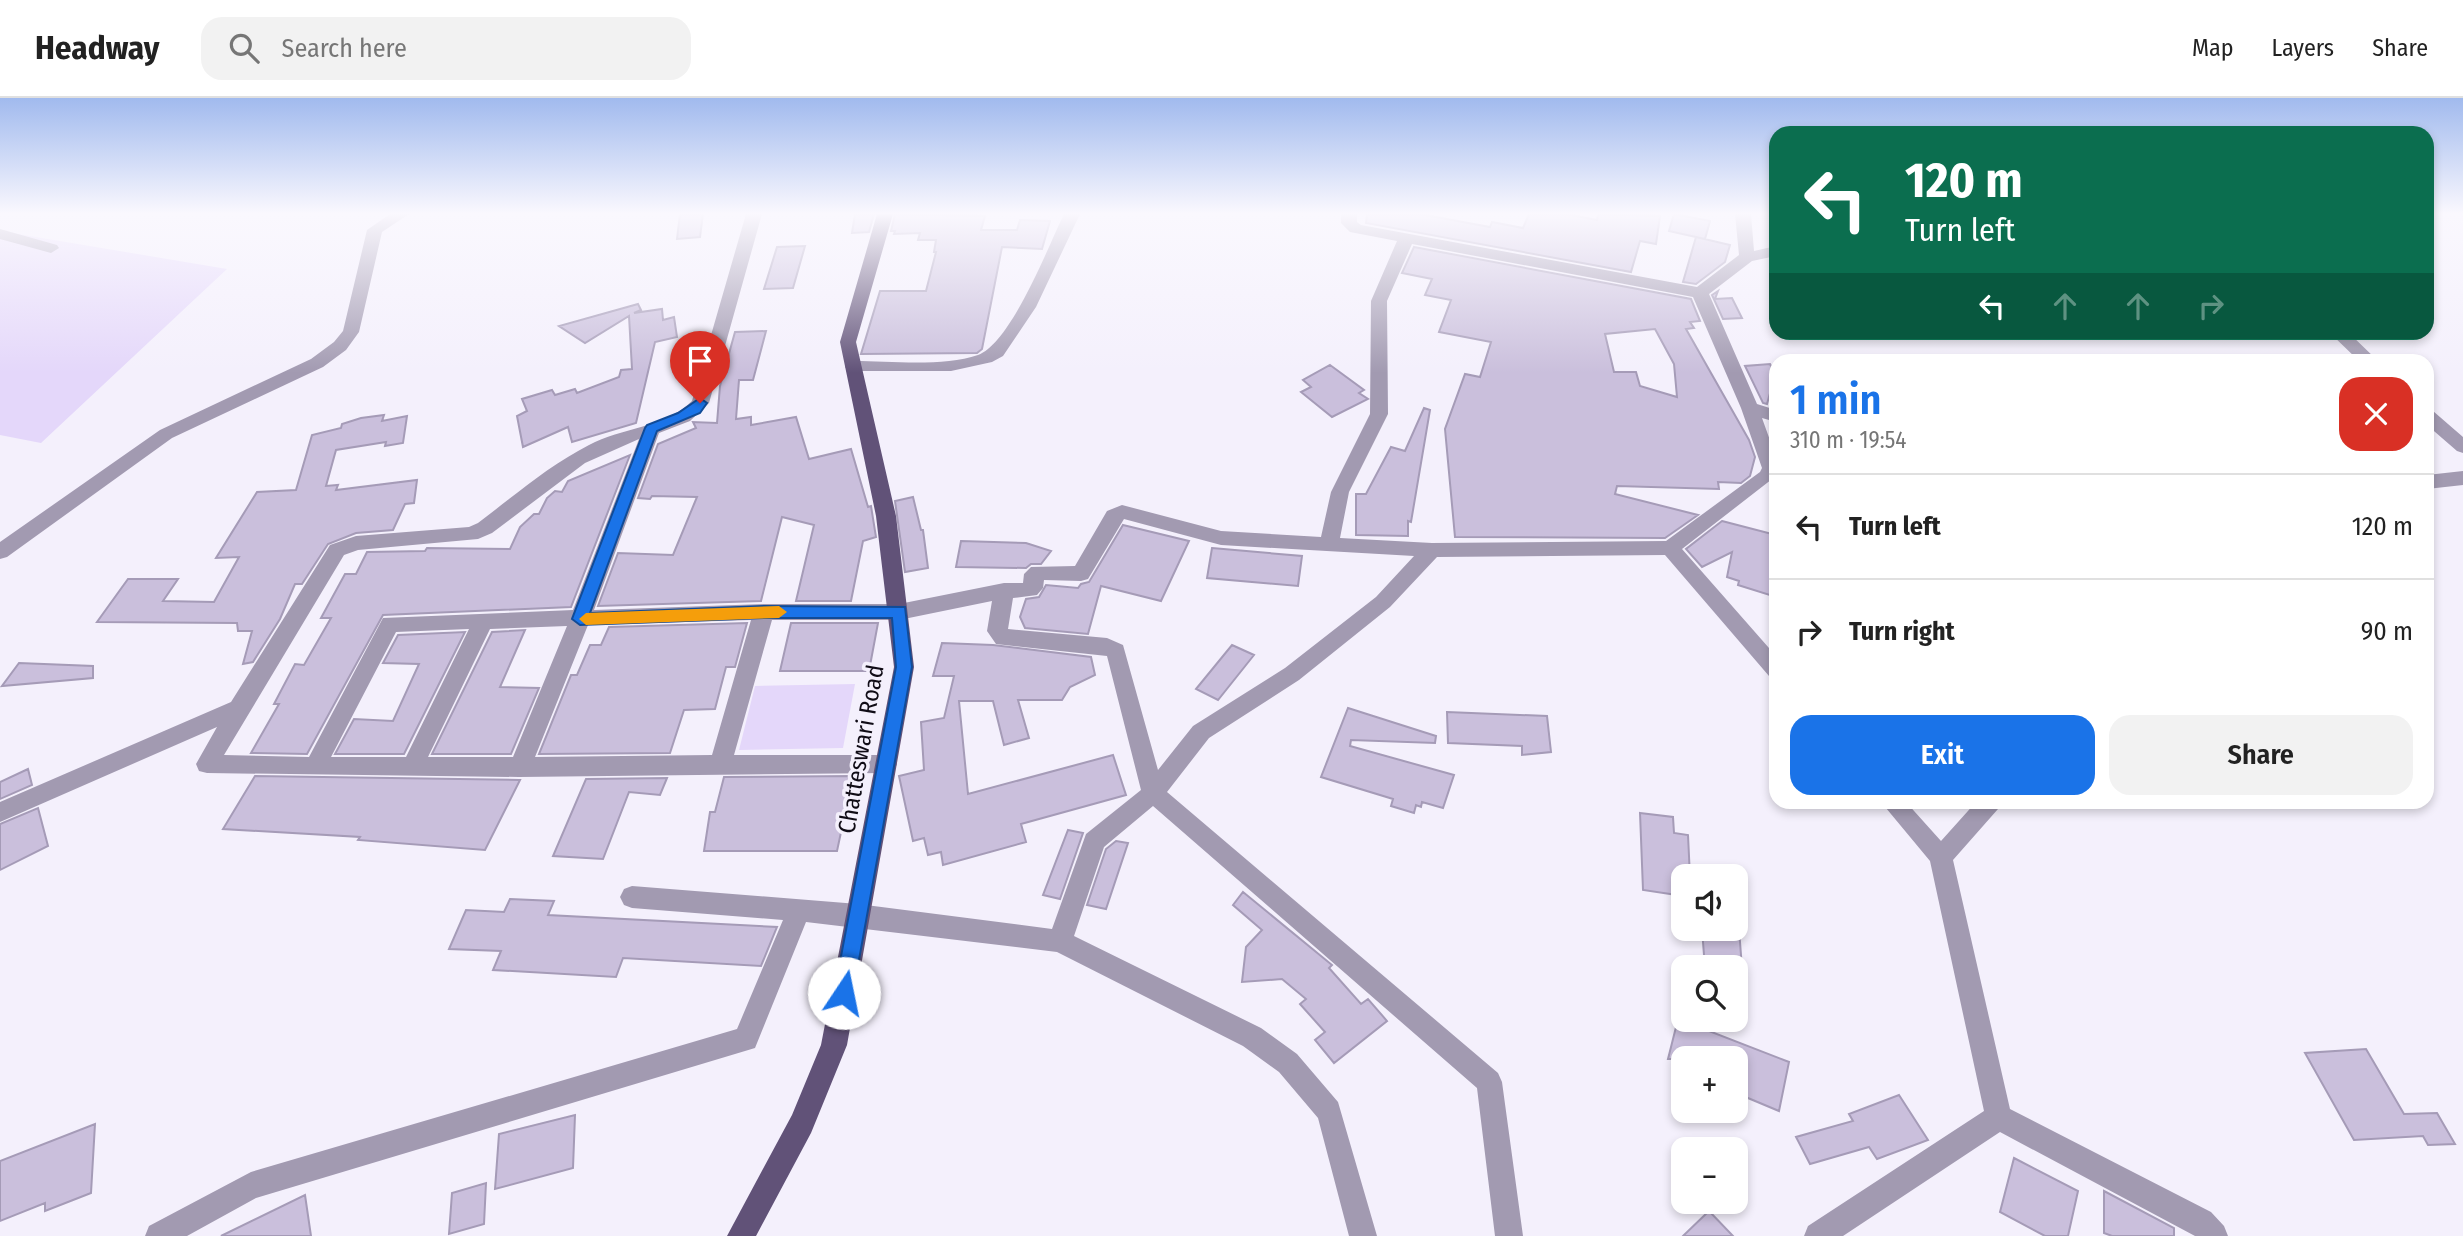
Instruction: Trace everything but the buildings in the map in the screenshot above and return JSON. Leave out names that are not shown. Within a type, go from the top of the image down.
[{"type":"main road","name":"Chatteswari Road","points":[[741,1236],[802,1124],[834,1045],[904,667],[886,516],[848,342],[870,267]]},
{"type":"street","points":[[0,552],[166,434],[317,363],[340,346],[351,332],[366,267]]},
{"type":"street","points":[[739,267],[700,403],[695,410],[615,440],[584,455],[485,528],[471,534],[356,543],[337,550],[207,764],[519,768],[721,763],[886,764]]},
{"type":"street","points":[[854,367],[953,365],[977,362],[997,354],[1019,320],[1045,267]]},
{"type":"street","points":[[1329,544],[1340,492],[1379,414],[1379,301],[1394,267]]},
{"type":"street","points":[[1559,267],[1700,293],[1734,267]]},
{"type":"street","points":[[1700,293],[1750,408],[1769,462]]},
{"type":"street","points":[[2346,340],[2361,354]]},
{"type":"street","points":[[1750,408],[1769,414]]},
{"type":"street","points":[[2434,421],[2463,447]]},
{"type":"street","points":[[519,768],[580,619],[652,428]]},
{"type":"street","points":[[315,766],[390,624],[764,612],[899,612],[1003,591],[1032,589],[1034,574],[1038,572],[1081,574],[1114,516],[1122,512],[1221,538],[1432,550],[1670,548],[1769,473]]},
{"type":"street","points":[[2434,481],[2463,478]]},
{"type":"street","points":[[1670,548],[1769,662]]},
{"type":"street","points":[[1060,941],[1094,842],[1153,793],[1201,732],[1292,674],[1373,610],[1432,550]]},
{"type":"street","points":[[1003,591],[997,631],[1003,638],[1107,646],[1116,651],[1153,793],[1489,1082],[1509,1236]]},
{"type":"street","points":[[721,763],[764,612]]},
{"type":"street","points":[[412,767],[483,622]]},
{"type":"street","points":[[0,812],[239,708]]},
{"type":"street","points":[[1898,809],[1941,858],[1999,1116],[2201,1222],[2214,1236]]},
{"type":"street","points":[[1941,858],[1984,809]]},
{"type":"street","points":[[632,897],[858,915],[1060,941],[1252,1037],[1288,1063],[1329,1111],[1363,1236]]},
{"type":"street","points":[[159,1236],[251,1186],[746,1039],[799,910]]},
{"type":"street","points":[[1818,1236],[1999,1116]]},
{"type":"shaded area","points":[[0,267],[227,269],[41,443],[0,435]]},
{"type":"shaded area","points":[[855,684],[843,748],[739,750],[755,686]]},
{"type":"slow traffic","points":[[586,619],[779,612]]},
{"type":"route","points":[[700,403],[695,410],[652,428],[580,619],[764,612],[899,612],[904,667],[844,993]]}]
